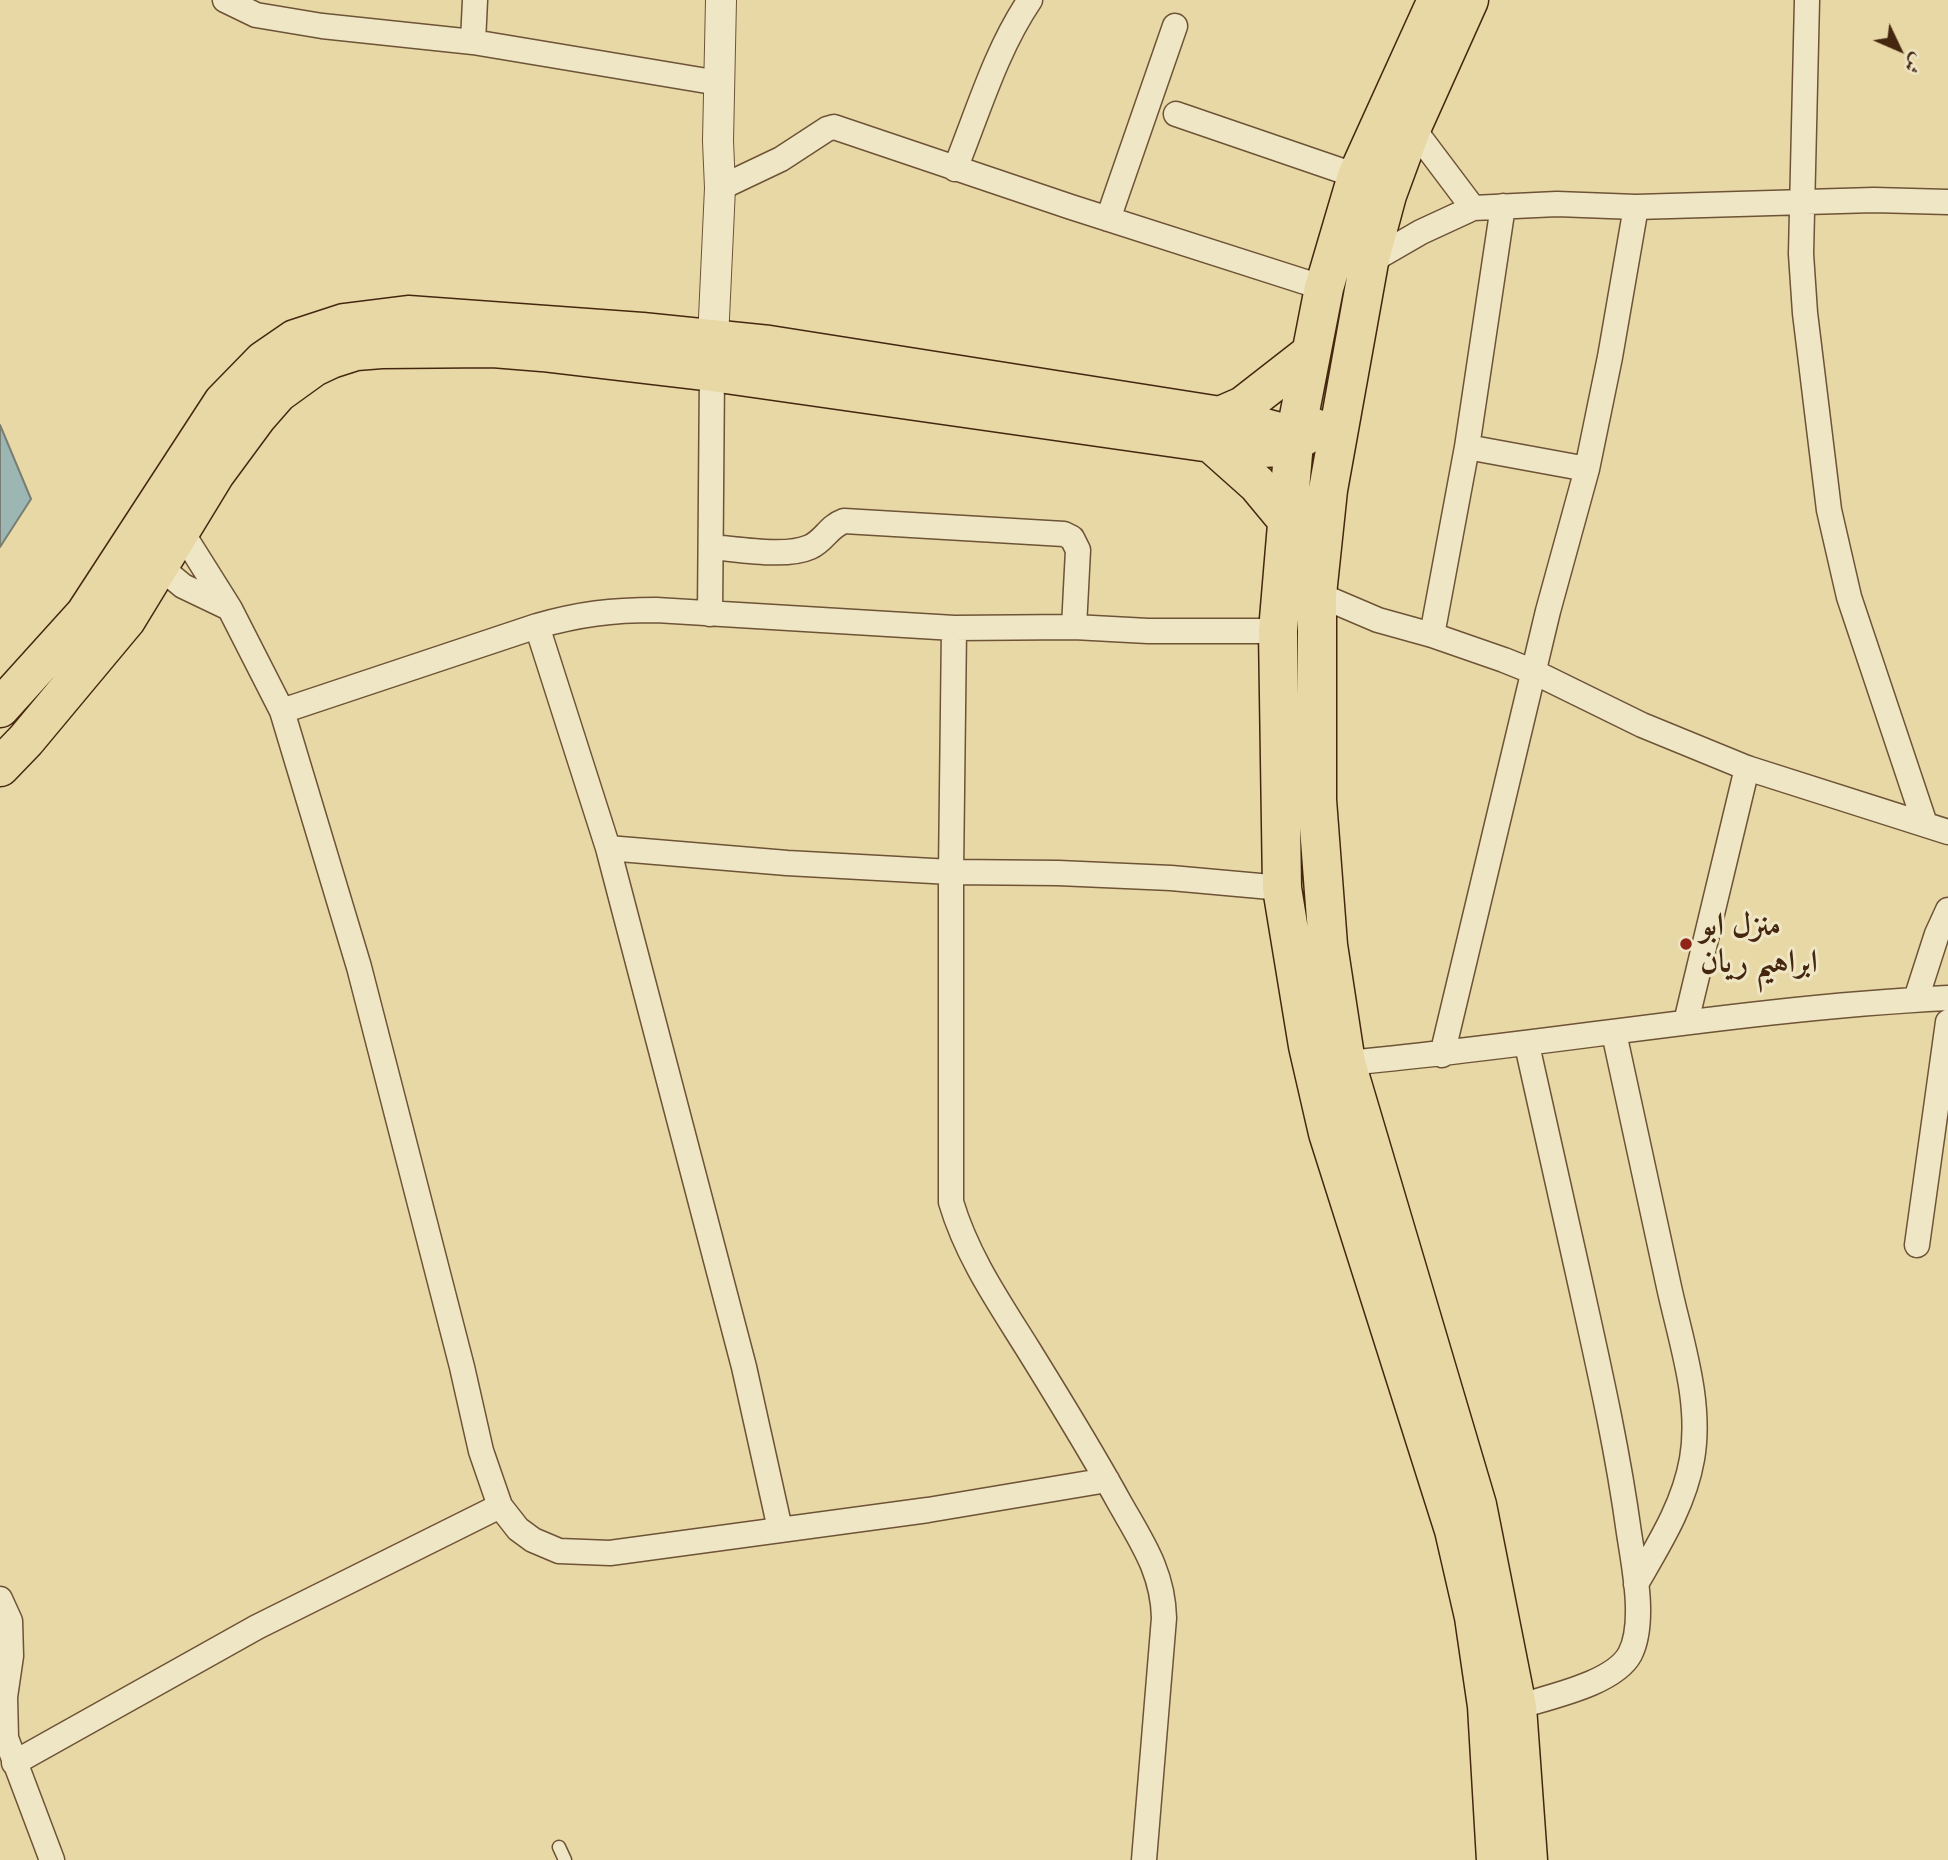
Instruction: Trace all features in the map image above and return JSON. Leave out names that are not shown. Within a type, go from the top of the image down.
[{"type":"main road","points":[[1437,0],[1357,176],[1324,288],[1294,442],[1278,631],[1282,888],[1308,1046],[1328,1133],[1454,1530],[1474,1617],[1487,1706],[1496,1860]]},
{"type":"main road","points":[[1469,0],[1412,127],[1387,195],[1369,262],[1328,490],[1317,594],[1317,800],[1328,945],[1346,1063],[1476,1505],[1517,1707],[1528,1860]]},
{"type":"main road","points":[[0,708],[70,633],[99,596],[145,555],[166,520],[203,428],[223,401],[263,361],[295,339],[344,323],[408,315],[452,317],[1215,430],[1267,447],[1294,442],[1341,411]]},
{"type":"main road","points":[[1215,430],[1311,353]]},
{"type":"main road","points":[[1215,430],[1286,519]]},
{"type":"main road","points":[[1294,442],[1328,490]]},
{"type":"main road","points":[[0,767],[104,648],[142,596],[145,555]]},
{"type":"street","points":[[225,0],[256,15],[323,26],[473,42],[719,83]]},
{"type":"street","points":[[473,42],[475,0]]},
{"type":"street","points":[[710,614],[722,0]]},
{"type":"street","points":[[956,169],[999,58],[1017,19],[1030,0]]},
{"type":"street","points":[[1807,0],[1801,203],[1805,313],[1832,522],[1849,597],[1936,828]]},
{"type":"street","points":[[1108,219],[1175,26]]},
{"type":"street","points":[[1176,114],[1357,176]]},
{"type":"street","points":[[720,188],[781,159],[834,127],[1324,288]]},
{"type":"street","points":[[1412,127],[1474,208]]},
{"type":"street","points":[[1369,262],[1422,232],[1474,208],[1557,204],[1636,207],[1874,200],[1948,202]]},
{"type":"street","points":[[1432,635],[1467,447],[1503,206]]},
{"type":"street","points":[[1442,1055],[1548,611],[1587,469],[1636,207]]},
{"type":"street","points":[[1467,447],[1587,469]]},
{"type":"street","points":[[166,520],[230,609],[282,712],[359,967],[481,1451],[500,1506],[518,1530],[533,1541],[559,1551],[610,1553],[928,1510],[1107,1480]]},
{"type":"street","points":[[711,547],[798,552],[814,545],[825,537],[833,525],[844,521],[1063,534],[1072,538],[1078,550],[1074,627]]},
{"type":"street","points":[[145,555],[183,586],[230,609]]},
{"type":"street","points":[[1317,594],[1378,620],[1432,635],[1534,672],[1642,725],[1747,768],[1936,828]]},
{"type":"street","points":[[282,712],[537,626],[579,614],[619,610],[954,628],[1074,627],[1148,631],[1278,631]]},
{"type":"street","points":[[537,626],[608,848],[744,1367],[780,1529]]},
{"type":"street","points":[[954,628],[951,1202],[960,1232],[985,1280],[1107,1480],[1159,1577],[1164,1618],[1144,1860]]},
{"type":"street","points":[[1686,1022],[1747,768]]},
{"type":"street","points":[[608,848],[787,863],[951,872],[1171,878],[1282,888]]},
{"type":"street","points":[[1916,999],[1937,934],[1948,910]]},
{"type":"street","points":[[1346,1063],[1527,1045],[1686,1022],[1948,998]]},
{"type":"street","points":[[1917,1245],[1948,1022]]},
{"type":"street","points":[[1614,1033],[1688,1369],[1695,1434],[1692,1460],[1682,1496],[1664,1536],[1636,1584]]},
{"type":"street","points":[[1517,1707],[1612,1673],[1630,1655],[1637,1622],[1636,1584],[1618,1455],[1527,1045]]},
{"type":"street","points":[[15,1763],[257,1627],[500,1506]]},
{"type":"street","points":[[0,1599],[10,1621],[11,1656],[5,1697],[6,1738],[52,1860]]},
{"type":"lane","points":[[559,1847],[565,1860]]},
{"type":"water","points":[[0,425],[31,499],[0,547]]},
{"type":"place","name":"منزل ابو ابراهيم ريان","points":[[1686,944]]}]
